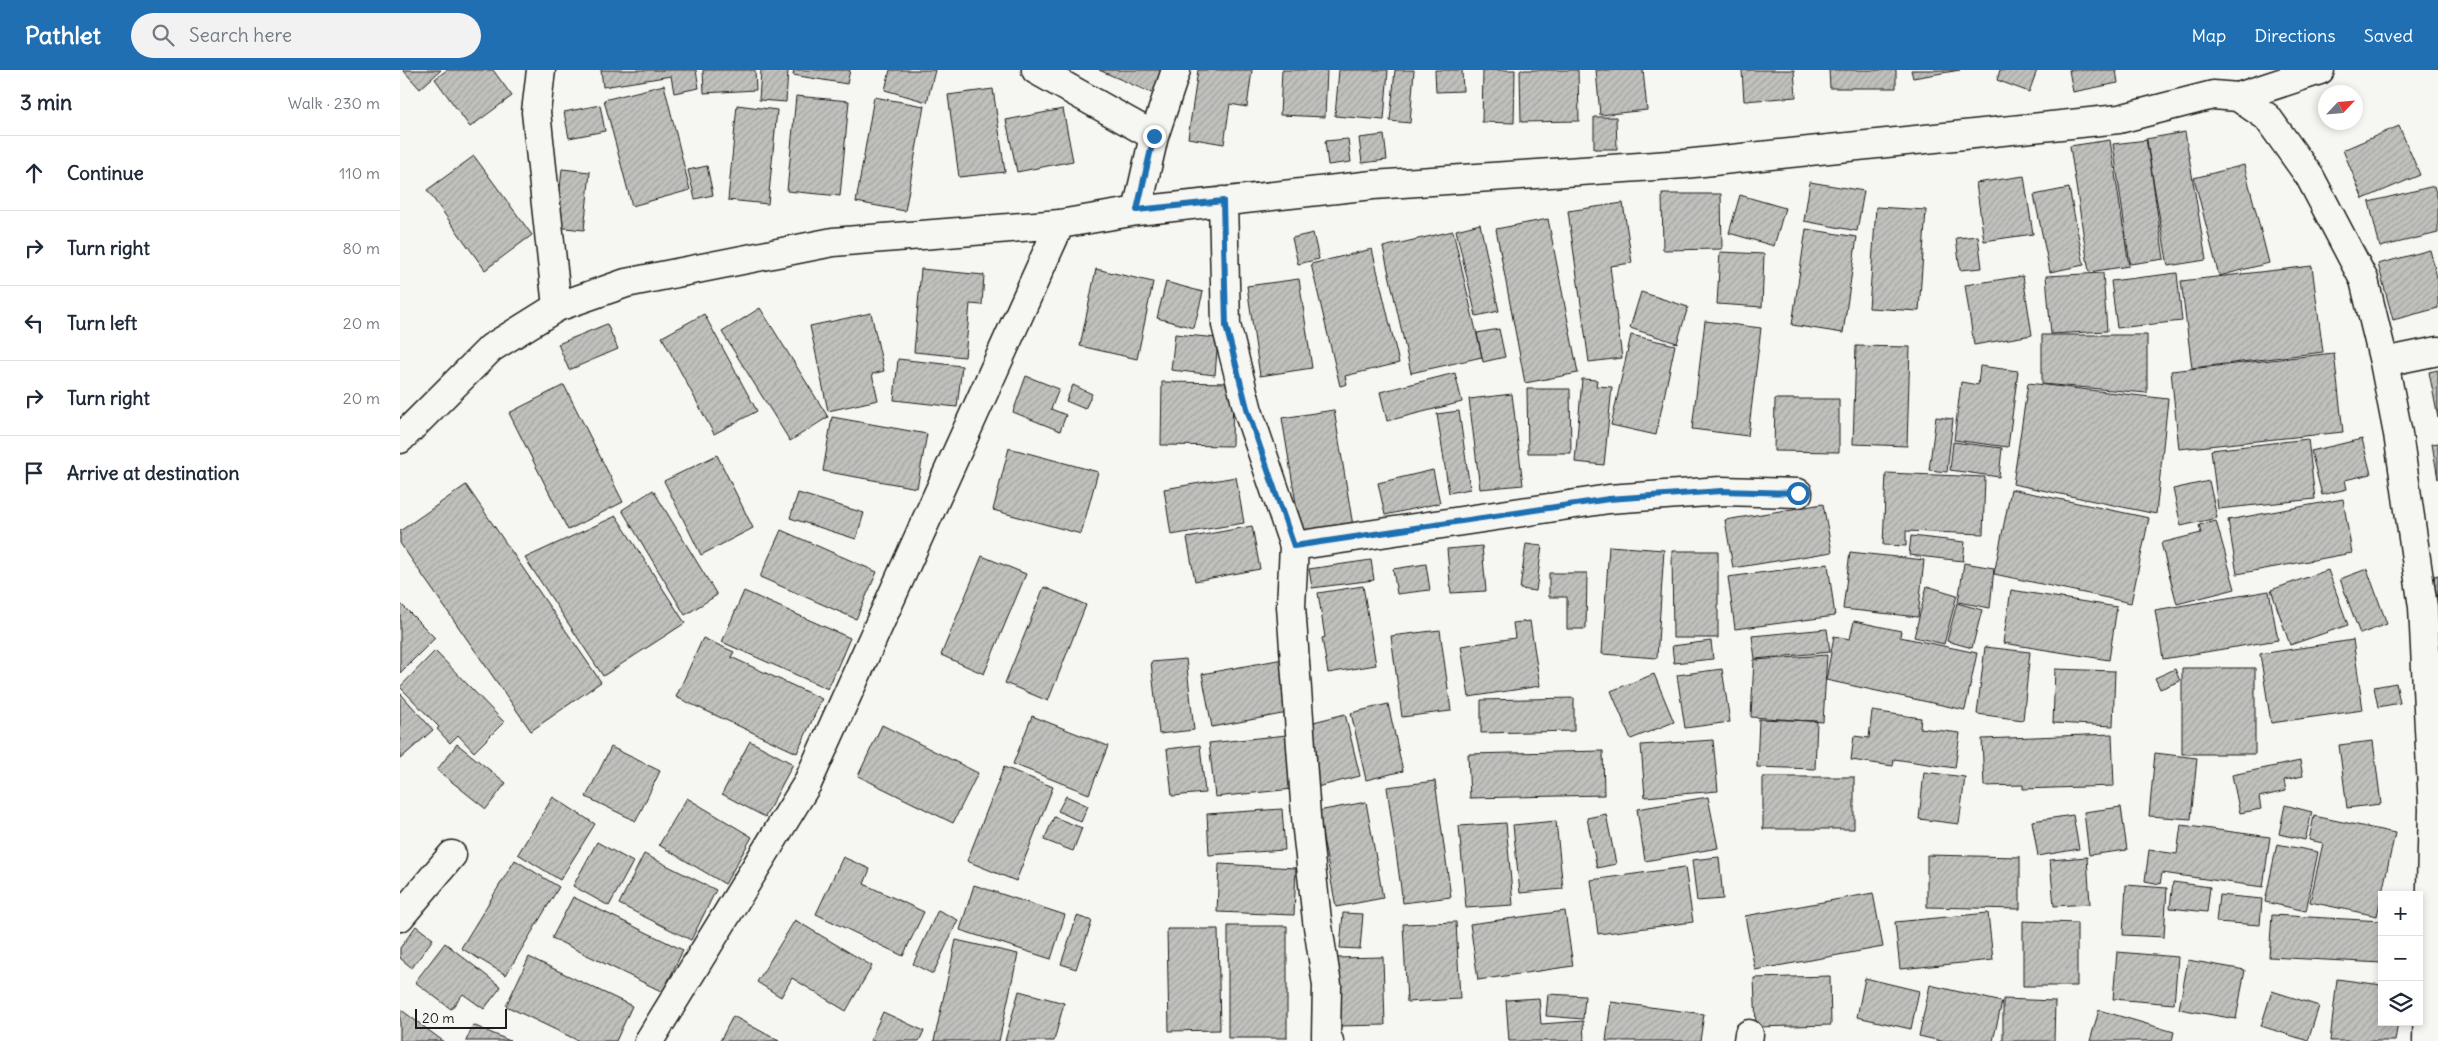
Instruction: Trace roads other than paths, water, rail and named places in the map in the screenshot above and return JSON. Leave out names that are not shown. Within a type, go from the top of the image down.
[{"type":"street","points":[[541,70],[536,112],[557,307]]},
{"type":"street","points":[[1036,70],[1154,136]]},
{"type":"street","points":[[1137,210],[1154,136],[1176,70]]},
{"type":"street","points":[[400,439],[491,348],[557,307],[626,283],[833,242],[1060,224],[1137,210],[1373,185],[1714,161],[2119,119],[2213,95],[2238,97],[2309,72]]},
{"type":"street","points":[[2238,97],[2267,117],[2310,177],[2364,280],[2384,362],[2398,434],[2423,607],[2435,798],[2427,1041]]},
{"type":"street","points":[[1223,201],[1226,326],[1248,412],[1294,546],[1291,606],[1306,820],[1316,920],[1327,985],[1326,1037],[1329,1041]]},
{"type":"street","points":[[649,1041],[807,784],[1060,224]]},
{"type":"street","points":[[2384,362],[2438,351]]},
{"type":"street","points":[[1294,546],[1609,499],[1721,491],[1798,493]]},
{"type":"street","points":[[400,916],[452,854]]}]
